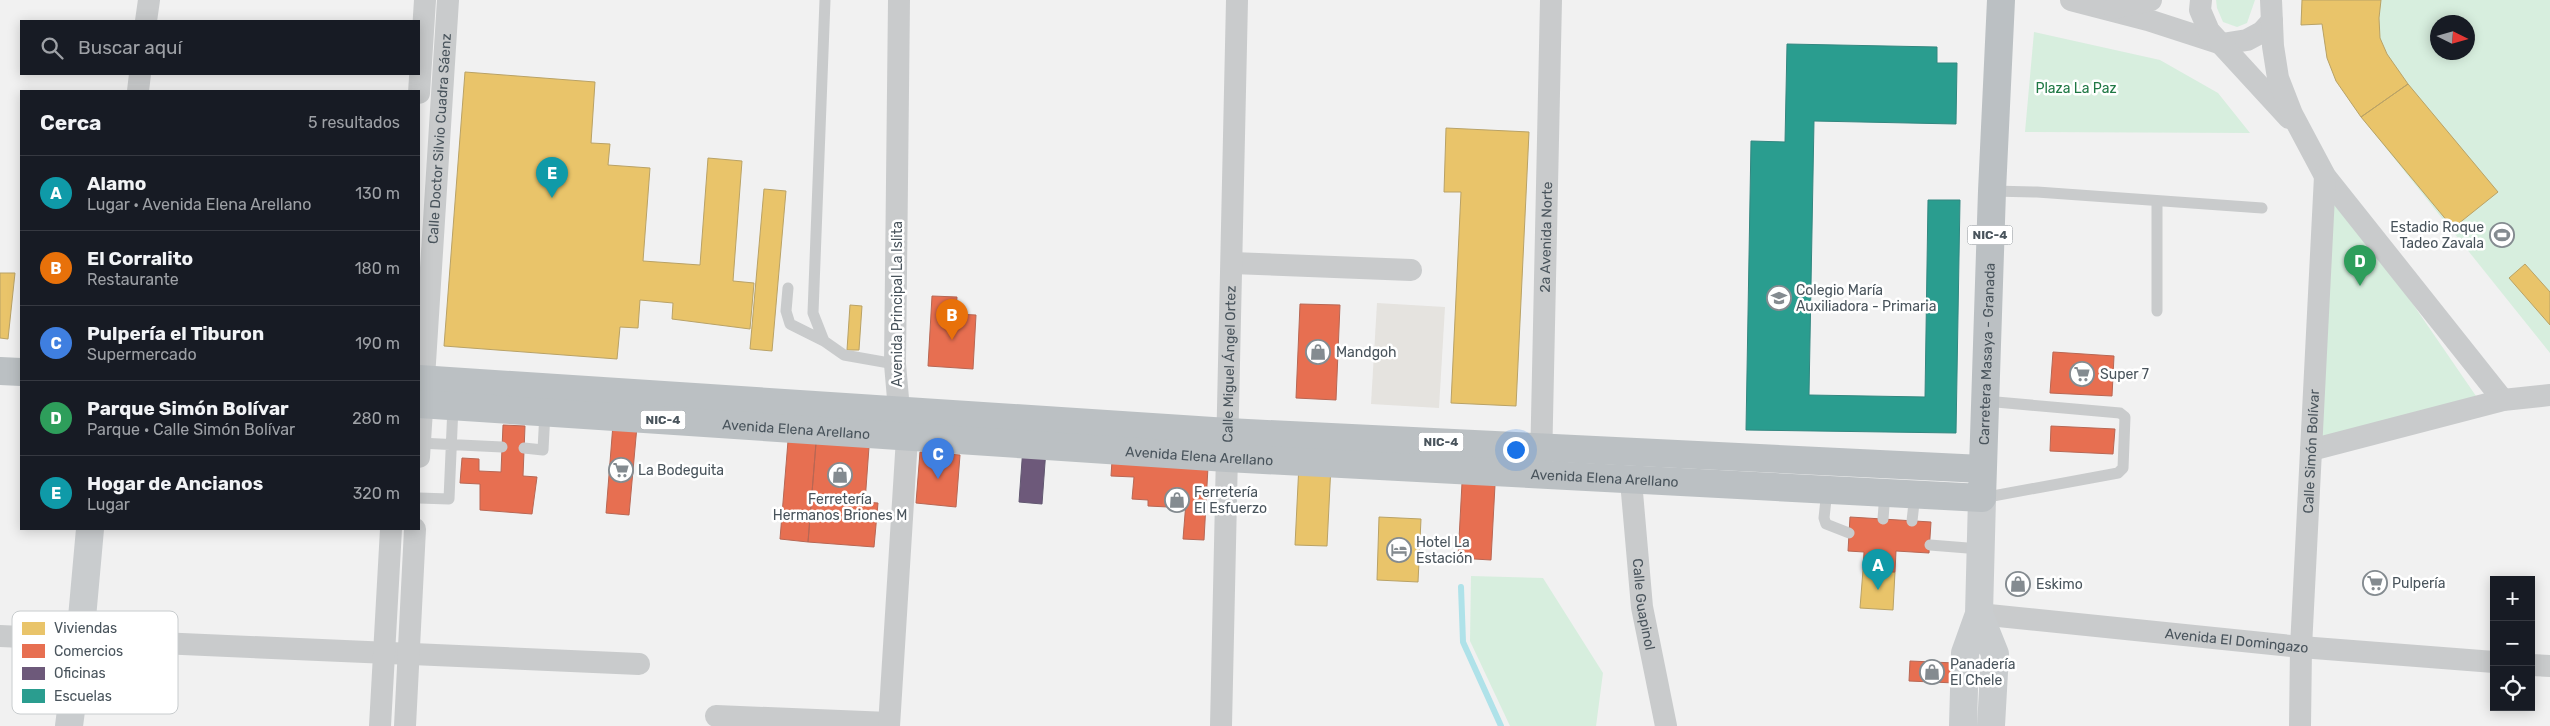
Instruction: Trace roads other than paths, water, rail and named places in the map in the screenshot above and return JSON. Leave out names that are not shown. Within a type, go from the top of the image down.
[{"type":"highway","name":"Carretera Masaya - Granada","points":[[1982,498],[1992,191],[2001,0]]},
{"type":"highway","points":[[0,371],[20,372]]},
{"type":"highway","name":"Avenida Elena Arellano","points":[[420,392],[656,407],[899,410],[1054,434]]},
{"type":"highway","name":"Avenida Elena Arellano","points":[[656,407],[906,438],[1054,434],[1228,445],[1380,467],[1982,498]]},
{"type":"highway","name":"Avenida Elena Arellano","points":[[1228,445],[1381,439],[1982,469]]},
{"type":"highway","points":[[1380,467],[1381,439]]},
{"type":"highway","points":[[1714,485],[1715,456]]},
{"type":"main road","points":[[1982,498],[1969,548],[1979,614],[1995,654],[1991,726]]},
{"type":"main road","points":[[83,611],[90,530]]},
{"type":"main road","points":[[1963,726],[1965,652],[1979,614]]},
{"type":"street","points":[[146,20],[149,0]]},
{"type":"street","name":"Calle Doctor Silvio Cuadra Sáenz","points":[[419,90],[425,0]]},
{"type":"street","name":"Calle Doctor Silvio Cuadra Sáenz","points":[[420,392],[428,178],[448,0]]},
{"type":"street","name":"Avenida Principal La Islita","points":[[889,724],[906,438],[899,410],[895,364],[899,0]]},
{"type":"street","name":"Calle Miguel Ángel Ortez","points":[[1221,726],[1237,0]]},
{"type":"street","name":"2a Avenida Norte","points":[[1540,476],[1551,0]]},
{"type":"street","points":[[2071,0],[2148,20],[2222,44],[2247,40],[2262,32],[2271,10]]},
{"type":"street","points":[[2105,9],[2151,0]]},
{"type":"street","points":[[2201,0],[2200,10],[2209,32],[2300,129]]},
{"type":"street","points":[[2271,10],[2278,78],[2300,129],[2324,176],[2504,400]]},
{"type":"street","points":[[138,90],[140,75]]},
{"type":"street","name":"Calle Simón Bolívar","points":[[2300,726],[2301,647],[2324,176]]},
{"type":"street","points":[[1232,263],[1411,270]]},
{"type":"street","points":[[2311,450],[2504,400],[2550,395]]},
{"type":"street","name":"Calle Guapinol","points":[[1631,481],[1642,607],[1666,726]]},
{"type":"street","points":[[380,726],[390,530]]},
{"type":"street","points":[[404,726],[415,530]]},
{"type":"street","name":"Avenida El Domingazo","points":[[1979,614],[2301,647],[2490,662]]},
{"type":"street","points":[[178,645],[639,664]]},
{"type":"street","points":[[2535,665],[2550,666]]},
{"type":"street","points":[[716,716],[889,724]]},
{"type":"lane","points":[[824,341],[813,313],[825,0]]},
{"type":"lane","points":[[1992,191],[2262,208]]},
{"type":"lane","points":[[2157,201],[2157,311]]},
{"type":"lane","points":[[788,288],[786,311],[790,324],[824,341],[844,355],[895,364]]},
{"type":"lane","points":[[420,498],[449,498],[454,394]]},
{"type":"lane","points":[[524,448],[543,450],[546,400]]},
{"type":"lane","points":[[1982,498],[2118,473],[2123,468],[2125,417],[2120,413],[1985,401]]},
{"type":"lane","points":[[420,448],[452,445],[502,447]]},
{"type":"lane","points":[[1827,490],[1826,524],[1849,533]]},
{"type":"lane","points":[[1883,520],[1885,493]]},
{"type":"lane","points":[[1912,521],[1915,494]]},
{"type":"lane","points":[[1930,545],[1969,548]]},
{"type":"waterway","points":[[1461,587],[1463,642],[1501,726]]},
{"type":"place","name":"Hogar de Ancianos","points":[[552,198]]},
{"type":"place","name":"Estadio Roque Tadeo Zavala","points":[[2502,235]]},
{"type":"place","name":"Parque Simón Bolívar","points":[[2360,286]]},
{"type":"place","name":"Colegio María Auxiliadora - Primaria","points":[[1779,298]]},
{"type":"place","name":"El Corralito","points":[[952,340]]},
{"type":"place","name":"Mandgoh","points":[[1318,352]]},
{"type":"place","name":"Super 7","points":[[2082,374]]},
{"type":"place","name":"La Bodeguita","points":[[621,470]]},
{"type":"place","name":"Ferretería Hermanos Briones M","points":[[840,475]]},
{"type":"place","name":"Pulpería el Tiburon","points":[[938,479]]},
{"type":"place","name":"Ferretería El Esfuerzo","points":[[1177,500]]},
{"type":"place","name":"Hotel La Estación","points":[[1399,550]]},
{"type":"place","name":"Pulpería","points":[[2375,583]]},
{"type":"place","name":"Eskimo","points":[[2018,584]]},
{"type":"place","name":"Alamo","points":[[1878,590]]},
{"type":"place","name":"Panadería El Chele","points":[[1932,672]]},
{"type":"park label","name":"Plaza La Paz","points":[[2076,88]]}]
